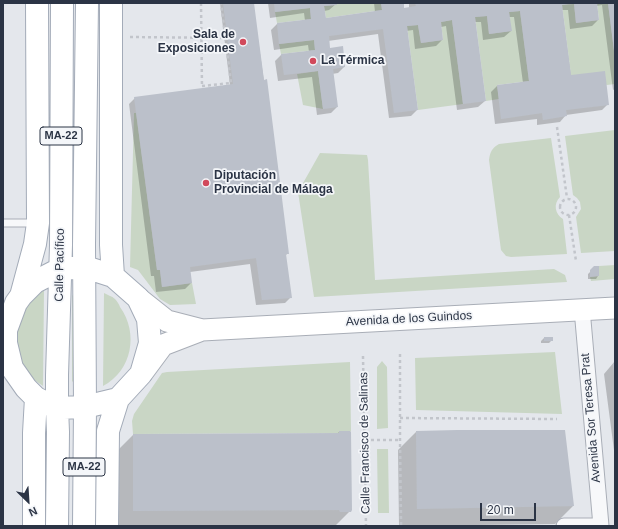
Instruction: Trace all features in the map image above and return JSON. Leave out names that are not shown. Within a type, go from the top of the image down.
[{"type":"main road","name":"Calle Pacífico","points":[[21,296],[35,244],[38,223],[37,3]]},
{"type":"main road","name":"Calle Pacífico","points":[[57,526],[62,3]]},
{"type":"main road","name":"Calle Pacífico","points":[[84,526],[84,230],[87,3]]},
{"type":"main road","points":[[112,3],[111,245],[113,276]]},
{"type":"main road","points":[[107,526],[108,431],[118,399],[141,374],[150,343],[148,319],[138,298],[113,276],[85,268],[60,269],[35,282],[16,303],[6,330],[6,343],[12,368],[26,388],[36,398],[57,408],[85,407],[118,399]]},
{"type":"main road","name":"Avenida de los Guindos","points":[[138,298],[167,321],[202,330],[615,308]]},
{"type":"main road","name":"Avenida de los Guindos","points":[[141,374],[163,345],[202,330]]},
{"type":"main road","points":[[34,526],[34,433],[36,398]]},
{"type":"street","name":"Avenida Sor Teresa Prat","points":[[582,310],[601,526]]},
{"type":"street","points":[[564,526],[601,526]]},
{"type":"lane","points":[[3,223],[38,223]]},
{"type":"path","points":[[201,3],[202,87],[231,83],[221,3]]},
{"type":"path","points":[[111,38],[135,36],[226,38]]},
{"type":"path","points":[[557,127],[567,198]]},
{"type":"path","points":[[567,198],[571,199],[576,204],[574,212],[569,215],[565,215],[560,212],[559,207],[560,203],[567,198]]},
{"type":"path","points":[[569,215],[576,261]]},
{"type":"path","points":[[400,354],[402,526]]},
{"type":"path","name":"Calle Francisco de Salinas","points":[[363,356],[366,526]]},
{"type":"path","points":[[400,418],[557,419]]},
{"type":"path","points":[[365,440],[400,440]]},
{"type":"green space","points":[[336,3],[381,3],[382,10],[326,18],[324,6],[336,5]]},
{"type":"green space","points":[[597,3],[608,3],[615,58],[615,84],[607,85],[571,75],[562,5],[574,4],[576,23],[599,20]]},
{"type":"green space","points":[[310,8],[311,19],[277,23],[275,12]]},
{"type":"green space","points":[[520,11],[529,81],[497,85],[499,99],[486,101],[475,17],[487,16],[489,34],[511,31],[509,12]]},
{"type":"green space","points":[[452,20],[463,104],[418,110],[407,26],[418,25],[421,43],[443,40],[441,22]]},
{"type":"green space","points":[[314,40],[315,50],[281,54],[279,44]]},
{"type":"green space","points":[[318,71],[323,109],[303,105],[297,74]]},
{"type":"green space","points":[[134,113],[136,113],[157,270],[160,270],[162,287],[192,283],[196,304],[170,305],[160,299],[138,270],[130,267]]},
{"type":"green space","points":[[615,130],[615,251],[581,253],[576,217],[581,209],[580,202],[573,195],[565,136]]},
{"type":"green space","points":[[551,138],[560,197],[556,203],[556,209],[560,217],[563,219],[567,254],[506,256],[501,250],[489,160],[491,152],[499,144]]},
{"type":"green space","points":[[320,153],[367,155],[375,280],[554,269],[565,275],[567,282],[314,297],[298,192]]},
{"type":"green space","points":[[615,265],[615,279],[591,281],[590,277],[599,276],[599,266]]},
{"type":"green space","points":[[44,290],[43,386],[33,379],[23,365],[16,350],[16,334],[28,301]]},
{"type":"green space","points":[[74,293],[76,381],[73,382],[72,296]]},
{"type":"green space","points":[[104,293],[114,298],[119,304],[126,317],[131,339],[130,351],[121,371],[103,386]]},
{"type":"green space","points":[[555,352],[562,414],[416,410],[415,358]]},
{"type":"green space","points":[[382,361],[387,367],[388,428],[377,429],[377,367]]},
{"type":"green space","points":[[350,362],[351,432],[133,434],[132,421],[134,414],[162,373]]},
{"type":"green space","points":[[377,449],[388,449],[389,513],[378,513]]},
{"type":"building","name":"Diputación Provincial de Málaga","points":[[223,3],[254,3],[264,80],[267,79],[289,254],[286,254],[292,298],[262,300],[256,258],[190,267],[192,283],[162,287],[160,270],[157,270],[134,97],[233,84]]},
{"type":"building","name":"La Térmica","points":[[274,3],[336,3],[337,5],[324,6],[326,18],[382,10],[381,3],[404,3],[404,8],[416,6],[415,3],[574,3],[562,5],[571,75],[605,71],[609,105],[566,110],[567,116],[543,120],[542,113],[501,119],[497,85],[529,81],[520,11],[509,12],[512,31],[489,34],[487,16],[475,17],[486,101],[463,104],[452,20],[441,22],[443,40],[421,43],[418,25],[407,26],[418,110],[394,113],[383,29],[329,36],[330,48],[343,46],[345,67],[333,69],[338,107],[323,109],[318,71],[284,75],[281,54],[315,50],[314,40],[279,44],[277,23],[311,19],[310,8],[275,12]]},
{"type":"building","points":[[574,3],[597,3],[599,20],[576,23]]},
{"type":"building","points":[[608,3],[615,3],[614,51]]},
{"type":"building","points":[[594,266],[599,266],[599,276],[590,277],[590,270]]},
{"type":"building","points":[[544,337],[553,337],[553,341],[544,341]]},
{"type":"building","points":[[615,361],[615,375],[614,375],[613,364]]},
{"type":"building","points":[[565,430],[574,506],[417,509],[416,431]]},
{"type":"building","points":[[339,431],[351,432],[351,512],[340,512],[339,510],[133,511],[133,434],[339,433]]},
{"type":"place","name":"Sala de Exposiciones","points":[[243,42]]},
{"type":"place","name":"La Térmica","points":[[313,61]]},
{"type":"place","name":"Diputación Provincial de Málaga","points":[[206,183]]}]
